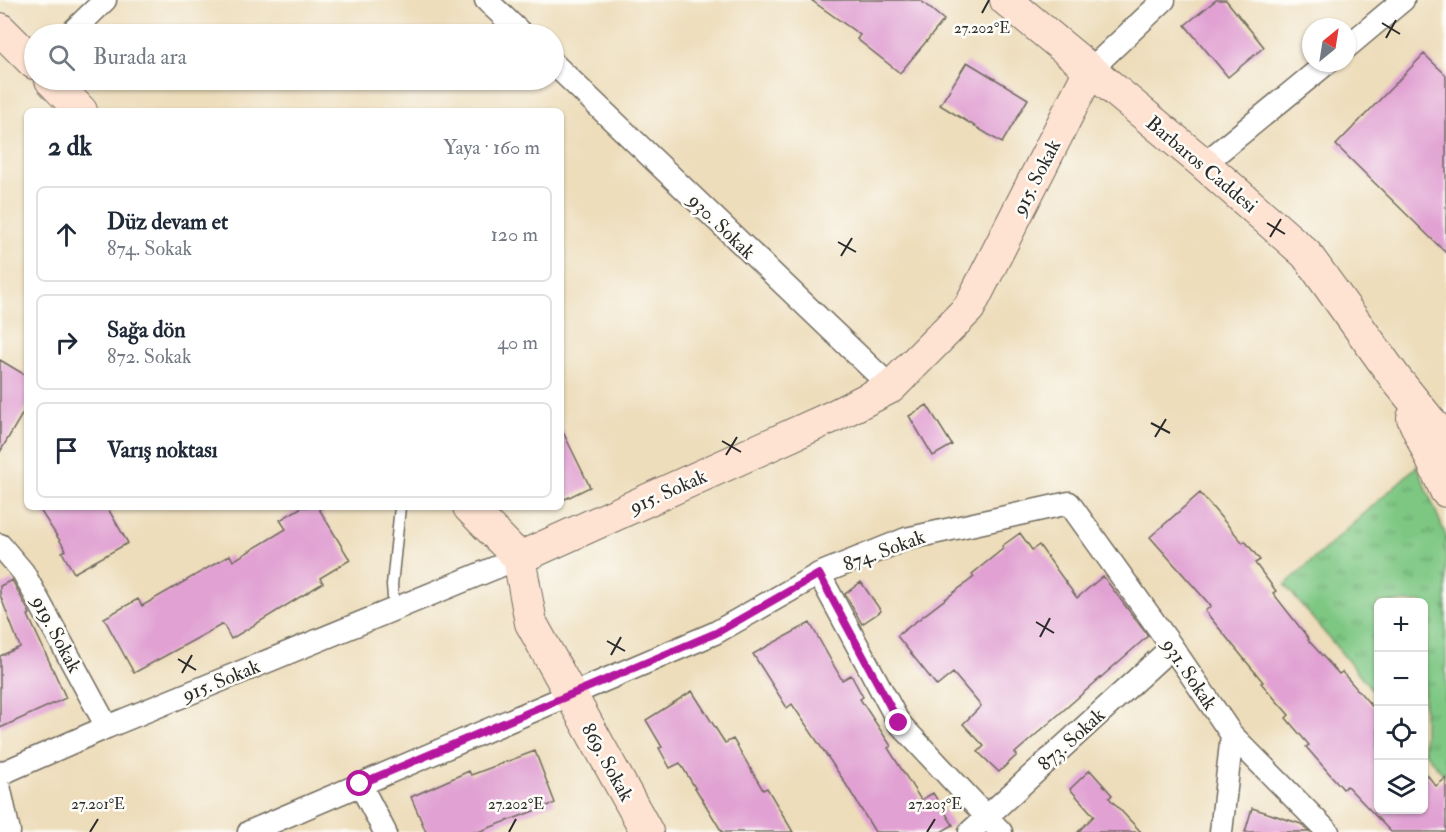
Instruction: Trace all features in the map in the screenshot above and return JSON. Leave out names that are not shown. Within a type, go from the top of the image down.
[{"type":"street","points":[[80,24],[105,0]]},
{"type":"street","points":[[486,0],[511,24]]},
{"type":"street","name":"Barbaros Caddesi","points":[[1006,0],[1204,164],[1306,254],[1396,379],[1446,441]]},
{"type":"street","name":"915. Sokak","points":[[0,774],[107,727],[519,558],[834,416],[891,387],[969,308],[1090,70],[1164,0]]},
{"type":"street","points":[[1356,39],[1403,0]]},
{"type":"street","points":[[0,28],[24,53]]},
{"type":"street","points":[[1204,164],[1316,72]]},
{"type":"street","name":"930. Sokak","points":[[564,74],[891,387]]},
{"type":"street","points":[[61,90],[78,108]]},
{"type":"street","name":"Barbaros Caddesi","points":[[1396,379],[1446,491]]},
{"type":"street","name":"874. Sokak","points":[[249,832],[716,633],[819,574],[906,539],[1069,503]]},
{"type":"street","name":"931. Sokak","points":[[1069,503],[1232,735],[1328,832]]},
{"type":"street","points":[[472,510],[519,558]]},
{"type":"street","name":"919. Sokak","points":[[0,545],[23,572],[107,727]]},
{"type":"street","name":"869. Sokak","points":[[519,558],[531,623],[647,832]]},
{"type":"street","points":[[819,574],[899,723],[986,827]]},
{"type":"street","name":"873. Sokak","points":[[986,827],[1172,647]]},
{"type":"street","points":[[1221,832],[1232,735]]},
{"type":"street","points":[[360,784],[385,832]]},
{"type":"street","points":[[0,790],[9,832]]},
{"type":"lane","points":[[394,609],[392,585],[400,510]]},
{"type":"green space","points":[[1417,466],[1446,536],[1446,778],[1428,756],[1428,598],[1374,598],[1374,692],[1285,585]]},
{"type":"building","points":[[811,0],[920,0],[944,20],[900,73],[857,39],[860,35]]},
{"type":"building","points":[[1216,0],[1226,0],[1264,47],[1228,77],[1185,25]]},
{"type":"building","points":[[1424,54],[1446,75],[1446,253],[1336,145]]},
{"type":"building","points":[[967,62],[1028,99],[1002,143],[940,105]]},
{"type":"building","points":[[0,360],[24,374],[24,411],[0,452]]},
{"type":"building","points":[[927,405],[952,445],[933,456],[909,416]]},
{"type":"building","points":[[564,434],[590,487],[564,500]]},
{"type":"building","points":[[1200,493],[1260,560],[1255,563],[1276,591],[1273,593],[1308,640],[1339,674],[1342,672],[1374,708],[1374,814],[1428,814],[1428,776],[1436,786],[1446,778],[1446,832],[1391,832],[1347,786],[1343,789],[1306,747],[1309,745],[1286,718],[1289,715],[1205,611],[1211,606],[1150,537]]},
{"type":"building","points":[[40,510],[109,510],[128,543],[74,573],[62,552],[66,550]]},
{"type":"building","points":[[297,510],[320,510],[350,560],[320,578],[323,583],[231,639],[223,624],[134,673],[104,618],[138,599],[142,606],[230,555],[233,561],[286,529],[280,520]]},
{"type":"building","points":[[1020,533],[1032,550],[1039,545],[1077,598],[1103,576],[1148,636],[1015,753],[1017,755],[999,772],[978,752],[984,746],[963,724],[981,706],[953,673],[937,686],[897,636],[974,577],[972,574],[1004,548],[1002,546]]},
{"type":"building","points":[[12,580],[30,614],[28,615],[66,698],[0,728],[0,656],[20,647],[0,595],[0,586]]},
{"type":"building","points":[[861,582],[881,611],[862,624],[845,594]]},
{"type":"building","points":[[810,623],[842,680],[851,675],[863,697],[860,699],[891,746],[888,748],[921,800],[933,793],[953,825],[941,832],[875,832],[792,704],[787,708],[753,654]]},
{"type":"building","points":[[692,691],[725,743],[733,739],[763,790],[767,788],[793,832],[722,832],[680,763],[670,768],[659,748],[662,747],[646,720]]},
{"type":"building","points":[[535,751],[555,803],[478,832],[426,832],[411,797],[469,771],[471,775]]},
{"type":"building","points":[[1090,770],[1112,795],[1109,798],[1141,832],[1078,832],[1094,816],[1070,789]]},
{"type":"building","points":[[1252,808],[1301,824],[1309,832],[1245,832]]},
{"type":"route","points":[[360,784],[716,633],[819,574],[899,723]]}]
